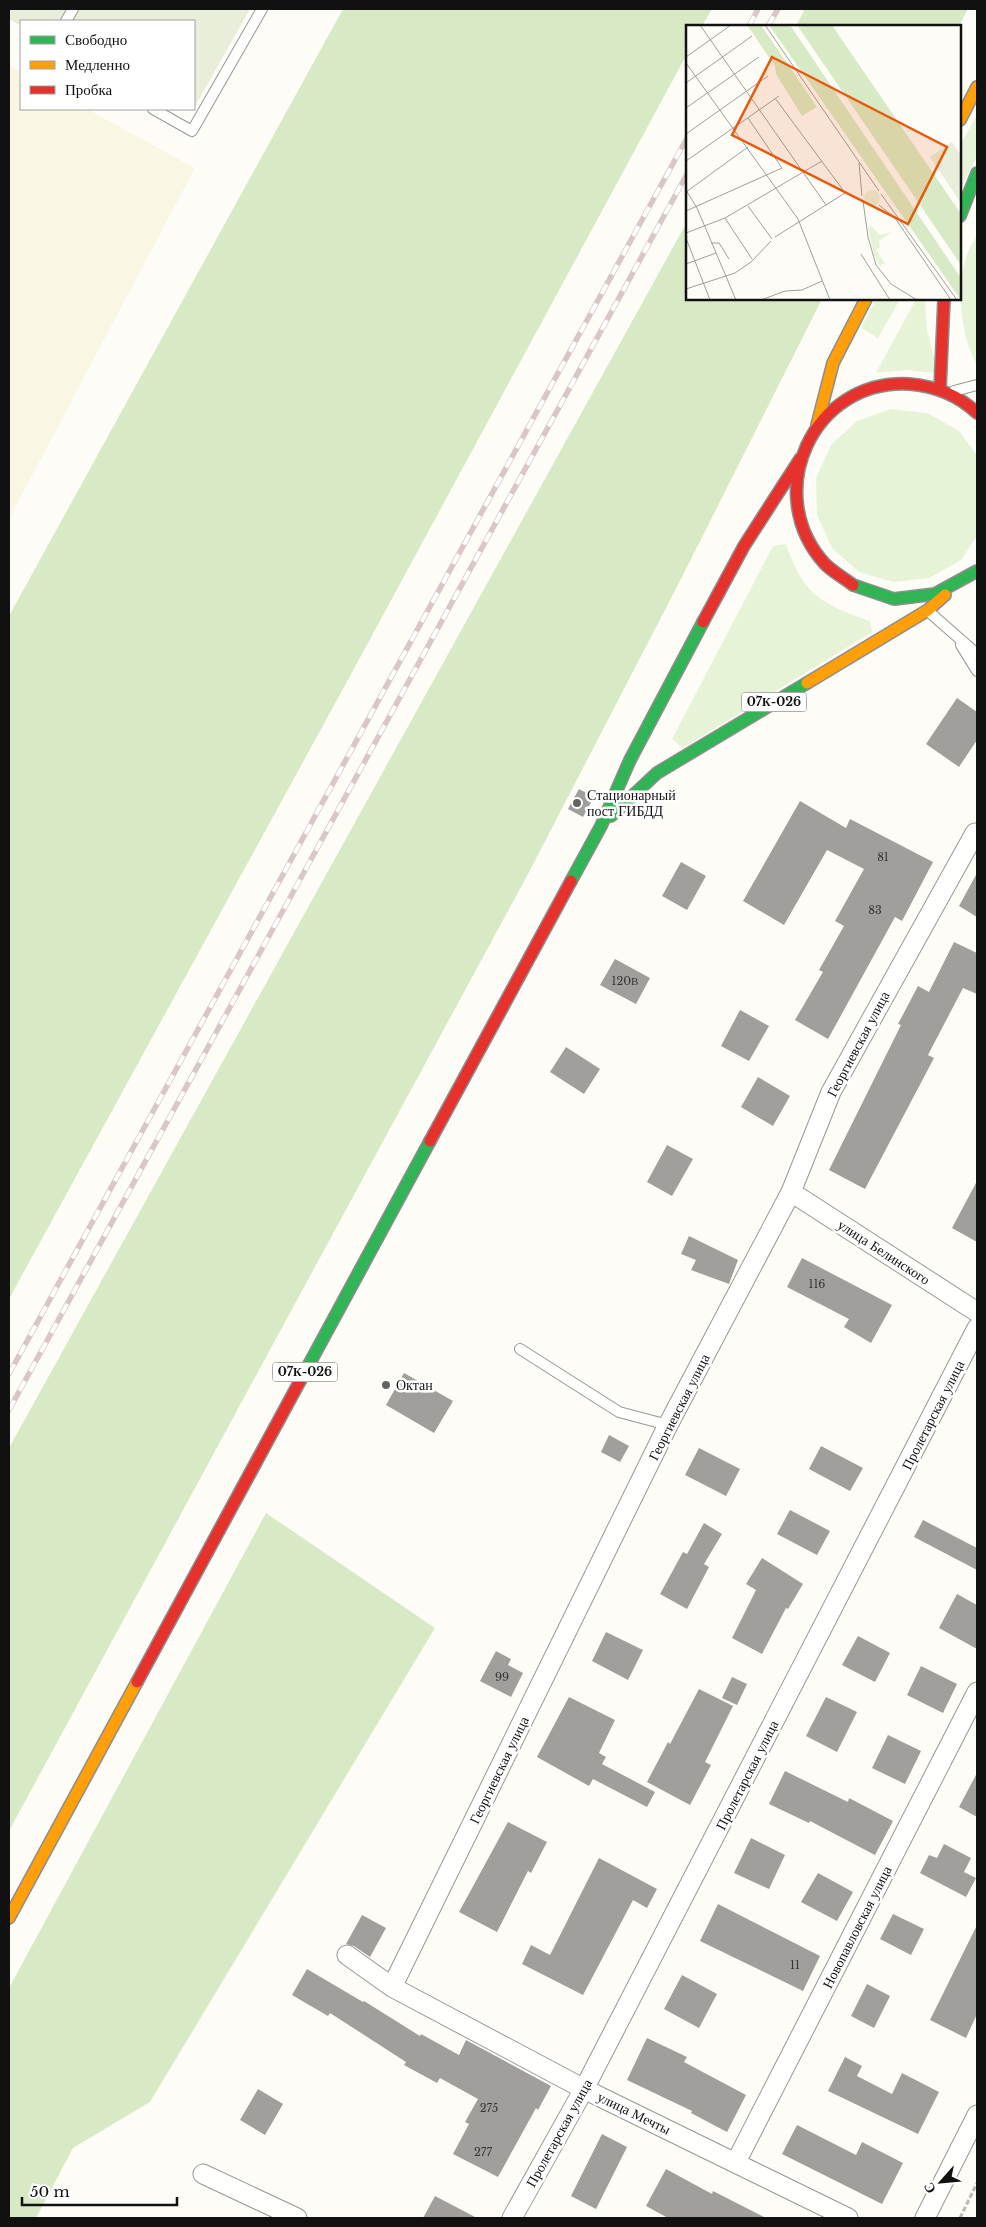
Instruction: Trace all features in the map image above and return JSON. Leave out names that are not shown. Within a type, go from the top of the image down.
[{"type":"main road","points":[[961,118],[977,87]]},
{"type":"main road","points":[[961,213],[977,173]]},
{"type":"main road","points":[[817,425],[833,363],[865,300]]},
{"type":"main road","points":[[944,300],[944,390]]},
{"type":"main road","points":[[977,413],[971,406],[944,390],[913,383],[886,384],[860,392],[836,406],[817,425],[800,459],[795,487],[798,516],[808,542],[824,565],[846,583],[872,595],[900,600],[928,597],[954,587],[977,571]]},
{"type":"main road","name":"07К-026","points":[[9,1918],[601,826],[630,760],[744,546],[800,459]]},
{"type":"main road","name":"07К-026","points":[[601,826],[657,773],[928,610],[954,587]]},
{"type":"street","name":"Георгиевская улица","points":[[392,1987],[668,1426],[791,1192],[831,1092],[976,829]]},
{"type":"street","name":"улица Белинского","points":[[791,1192],[977,1312]]},
{"type":"street","name":"Пролетарская улица","points":[[512,2218],[584,2089],[977,1328]]},
{"type":"street","name":"Новопавловская улица","points":[[736,2162],[977,1692]]},
{"type":"street","name":"улица Мечты","points":[[347,1955],[392,1987],[584,2089],[848,2218]]},
{"type":"street","points":[[925,2218],[977,2115]]},
{"type":"street","points":[[203,2174],[297,2218]]},
{"type":"lane","points":[[67,20],[73,9]]},
{"type":"lane","points":[[154,110],[192,131],[262,9]]},
{"type":"lane","points":[[968,195],[974,210]]},
{"type":"lane","points":[[944,390],[977,385]]},
{"type":"lane","points":[[928,610],[977,654]]},
{"type":"lane","points":[[955,635],[977,671]]},
{"type":"lane","points":[[520,1349],[619,1412],[668,1426]]},
{"type":"path","points":[[960,2218],[977,2183]]},
{"type":"shaded area","points":[[9,65],[20,71],[20,110],[89,110],[195,168],[9,519]]},
{"type":"green space","points":[[9,9],[250,9],[195,106],[195,20],[20,20],[20,25],[9,19]]},
{"type":"green space","points":[[343,9],[712,9],[703,25],[686,25],[686,56],[349,678],[9,1299],[9,616]]},
{"type":"green space","points":[[805,9],[968,9],[960,25],[797,25]]},
{"type":"green space","points":[[977,114],[977,157],[961,187],[961,144]]},
{"type":"green space","points":[[686,224],[686,300],[821,300],[681,579],[527,876],[9,1831],[9,1448]]},
{"type":"green space","points":[[977,236],[977,365],[966,336],[962,318],[961,282],[969,249]]},
{"type":"green space","points":[[875,300],[899,300],[878,338],[861,328]]},
{"type":"green space","points":[[915,300],[925,300],[927,331],[938,373],[906,370],[876,373]]},
{"type":"green space","points":[[891,409],[927,413],[959,431],[977,455],[977,536],[961,560],[929,578],[893,582],[859,572],[832,548],[817,515],[816,478],[831,445],[857,421]]},
{"type":"green space","points":[[786,544],[807,586],[827,603],[870,621],[872,632],[683,748],[672,739],[773,546]]},
{"type":"green space","points":[[266,1513],[435,1628],[150,2102],[73,2148],[36,2218],[9,2218],[9,1988]]},
{"type":"building","points":[[957,698],[977,712],[977,740],[959,767],[926,744]]},
{"type":"building","points":[[579,789],[594,797],[583,817],[568,809]]},
{"type":"building","points":[[800,801],[846,828],[850,819],[933,862],[902,921],[895,917],[828,1039],[795,1020],[823,972],[819,970],[844,926],[835,921],[864,869],[827,850],[784,925],[743,901]]},
{"type":"building","points":[[681,862],[706,876],[687,910],[662,896]]},
{"type":"building","points":[[977,873],[977,917],[959,906]]},
{"type":"building","points":[[954,942],[977,953],[977,994],[963,988],[928,1055],[934,1058],[865,1189],[829,1170],[901,1025],[898,1024],[918,986],[929,992]]},
{"type":"building","points":[[615,959],[650,978],[636,1004],[600,985]]},
{"type":"building","points":[[740,1010],[769,1026],[749,1061],[721,1046]]},
{"type":"building","points":[[566,1047],[600,1069],[584,1094],[550,1072]]},
{"type":"building","points":[[758,1077],[790,1096],[773,1126],[741,1107]]},
{"type":"building","points":[[667,1145],[693,1159],[672,1196],[647,1182]]},
{"type":"building","points":[[977,1181],[977,1242],[952,1228]]},
{"type":"building","points":[[689,1236],[738,1260],[729,1284],[691,1270],[696,1260],[681,1254]]},
{"type":"building","points":[[802,1258],[892,1305],[871,1343],[844,1327],[849,1319],[787,1287]]},
{"type":"building","points":[[404,1373],[453,1401],[434,1433],[386,1405]]},
{"type":"building","points":[[609,1435],[629,1446],[620,1462],[601,1452]]},
{"type":"building","points":[[821,1446],[863,1468],[850,1491],[809,1469]]},
{"type":"building","points":[[699,1448],[740,1469],[726,1496],[685,1475]]},
{"type":"building","points":[[790,1510],[830,1531],[817,1555],[777,1534]]},
{"type":"building","points":[[923,1520],[977,1548],[977,1570],[914,1537]]},
{"type":"building","points":[[704,1523],[722,1534],[704,1564],[709,1567],[687,1609],[660,1594],[683,1552],[687,1554]]},
{"type":"building","points":[[762,1558],[803,1584],[788,1609],[786,1608],[762,1654],[732,1638],[756,1590],[746,1584]]},
{"type":"building","points":[[957,1594],[977,1605],[977,1649],[939,1628]]},
{"type":"building","points":[[606,1632],[643,1650],[628,1680],[592,1661]]},
{"type":"building","points":[[858,1636],[890,1653],[875,1682],[842,1665]]},
{"type":"building","points":[[496,1651],[511,1659],[508,1665],[523,1673],[511,1697],[480,1681]]},
{"type":"building","points":[[921,1666],[957,1684],[943,1713],[907,1695]]},
{"type":"building","points":[[732,1677],[747,1684],[737,1705],[722,1698]]},
{"type":"building","points":[[699,1689],[733,1706],[705,1762],[711,1765],[690,1805],[647,1782],[668,1742],[670,1744]]},
{"type":"building","points":[[569,1697],[615,1720],[599,1753],[606,1757],[602,1764],[655,1792],[647,1807],[593,1779],[589,1786],[537,1757]]},
{"type":"building","points":[[826,1697],[857,1712],[837,1752],[806,1736]]},
{"type":"building","points":[[888,1735],[921,1751],[905,1784],[872,1768]]},
{"type":"building","points":[[785,1771],[848,1802],[849,1798],[893,1821],[875,1855],[810,1821],[809,1823],[769,1804]]},
{"type":"building","points":[[977,1773],[977,1817],[959,1807]]},
{"type":"building","points":[[508,1822],[547,1842],[531,1873],[528,1871],[497,1932],[459,1912]]},
{"type":"building","points":[[751,1838],[785,1855],[769,1889],[734,1873]]},
{"type":"building","points":[[944,1844],[971,1858],[964,1872],[976,1878],[966,1897],[920,1873],[929,1855],[937,1858]]},
{"type":"building","points":[[599,1858],[657,1889],[647,1908],[633,1900],[583,1995],[522,1964],[531,1945],[550,1955]]},
{"type":"building","points":[[818,1873],[853,1892],[837,1921],[801,1902]]},
{"type":"building","points":[[718,1904],[820,1956],[803,1991],[700,1941]]},
{"type":"building","points":[[893,1914],[924,1929],[911,1955],[880,1939]]},
{"type":"building","points":[[362,1915],[386,1928],[370,1957],[354,1946],[346,1944]]},
{"type":"building","points":[[977,1925],[977,2014],[966,2038],[930,2020]]},
{"type":"building","points":[[307,1969],[364,2001],[420,2036],[421,2034],[459,2055],[466,2040],[551,2086],[538,2110],[536,2108],[498,2177],[453,2154],[469,2124],[465,2122],[478,2099],[440,2078],[437,2083],[404,2065],[406,2062],[330,2013],[328,2016],[292,1995]]},
{"type":"building","points":[[682,1975],[717,1994],[699,2028],[664,2009]]},
{"type":"building","points":[[867,1984],[890,1996],[874,2028],[851,2016]]},
{"type":"building","points":[[647,2038],[687,2057],[684,2062],[746,2095],[727,2132],[691,2113],[692,2111],[627,2080]]},
{"type":"building","points":[[845,2057],[862,2066],[857,2076],[892,2094],[902,2073],[939,2092],[918,2134],[828,2091]]},
{"type":"building","points":[[258,2089],[283,2104],[265,2135],[240,2120]]},
{"type":"building","points":[[797,2125],[856,2155],[862,2142],[903,2163],[882,2204],[782,2154]]},
{"type":"building","points":[[602,2134],[627,2147],[596,2209],[571,2196]]},
{"type":"building","points":[[666,2169],[712,2194],[713,2191],[766,2218],[668,2218],[646,2206]]},
{"type":"building","points":[[435,2196],[477,2218],[423,2218]]},
{"type":"railway","points":[[750,25],[758,9]]},
{"type":"railway","points":[[769,25],[778,9]]},
{"type":"railway","points":[[9,1374],[686,140]]},
{"type":"railway","points":[[9,1410],[686,176]]},
{"type":"traffic: fast","points":[[961,213],[977,173]]},
{"type":"traffic: fast","points":[[853,585],[894,599],[935,594],[977,571]]},
{"type":"traffic: fast","points":[[571,881],[601,826],[630,760],[703,622]]},
{"type":"traffic: fast","points":[[611,816],[657,773],[807,683]]},
{"type":"traffic: fast","points":[[300,1381],[430,1141]]},
{"type":"traffic: slow","points":[[961,118],[977,87]]},
{"type":"traffic: slow","points":[[817,425],[833,363],[865,300]]},
{"type":"traffic: slow","points":[[807,683],[928,610],[945,595]]},
{"type":"traffic: slow","points":[[9,1918],[137,1682]]},
{"type":"traffic: jam","points":[[940,389],[944,300]]},
{"type":"traffic: jam","points":[[853,585],[825,564],[806,536],[797,506],[798,475],[807,446],[823,420],[846,400],[875,387],[909,384],[937,389],[954,396],[977,413]]},
{"type":"traffic: jam","points":[[703,622],[744,546],[800,459]]},
{"type":"traffic: jam","points":[[430,1141],[571,881]]},
{"type":"traffic: jam","points":[[137,1682],[300,1381]]},
{"type":"place","name":"Стационарный пост ГИБДД","points":[[577,803]]},
{"type":"place","name":"Октан","points":[[386,1385]]}]
